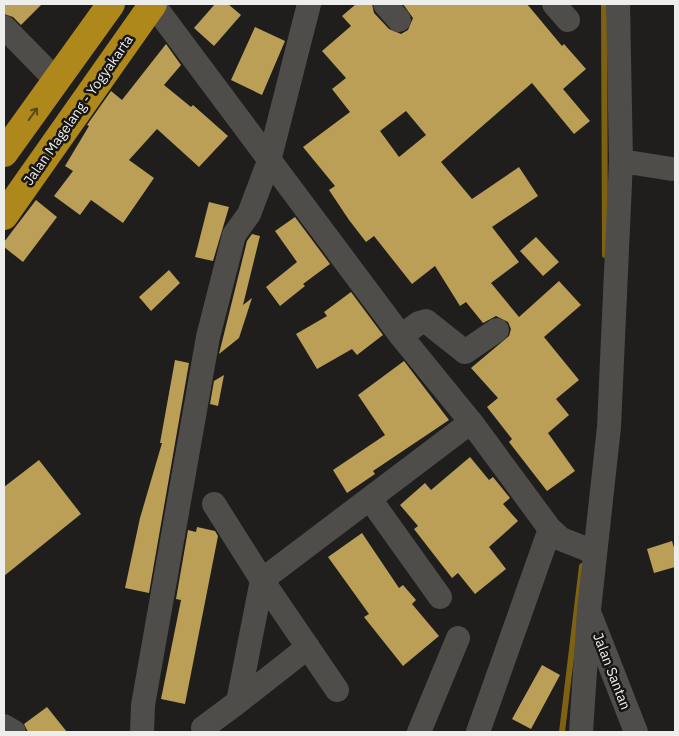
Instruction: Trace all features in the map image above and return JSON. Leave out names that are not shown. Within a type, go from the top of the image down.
[{"type":"highway","points":[[4,153],[111,4]]},
{"type":"highway","name":"Jalan Magelang - Yogyakarta","points":[[5,212],[153,4]]},
{"type":"street","points":[[153,4],[401,336],[471,422],[556,534],[590,551]]},
{"type":"street","points":[[142,732],[145,695],[208,337],[234,234],[249,214],[270,162],[309,4]]},
{"type":"street","points":[[581,732],[589,610],[590,551],[609,427],[621,161],[618,4]]},
{"type":"street","points":[[4,27],[57,81]]},
{"type":"street","points":[[621,161],[674,170]]},
{"type":"street","points":[[401,336],[419,323],[426,321],[466,352],[497,330]]},
{"type":"street","points":[[238,702],[262,580],[471,422]]},
{"type":"street","points":[[370,499],[440,597]]},
{"type":"street","points":[[214,504],[262,580],[337,690]]},
{"type":"street","points":[[478,732],[556,534]]},
{"type":"street","name":"Jalan Santan","points":[[589,610],[636,732]]},
{"type":"street","points":[[419,732],[458,638]]},
{"type":"street","points":[[203,728],[308,647]]},
{"type":"street","points":[[4,726],[14,732]]},
{"type":"building","points":[[4,4],[42,4],[21,25],[13,17],[4,14]]},
{"type":"building","points":[[215,4],[228,4],[241,15],[214,46],[194,28]]},
{"type":"building","points":[[356,4],[372,4],[374,13],[389,29],[401,34],[408,30],[413,18],[403,4],[527,4],[562,46],[564,44],[586,69],[563,89],[590,121],[574,134],[532,83],[441,162],[472,199],[519,167],[538,196],[492,227],[519,262],[491,283],[519,317],[559,281],[581,305],[544,337],[579,380],[556,399],[569,415],[548,433],[575,471],[547,491],[509,442],[512,439],[487,407],[498,398],[471,368],[509,336],[511,329],[508,322],[496,316],[483,323],[466,302],[460,306],[435,266],[412,284],[374,236],[366,242],[329,190],[335,186],[303,147],[350,112],[332,89],[346,78],[322,51],[351,26],[342,16]],"holes":[[[406,111],[426,135],[399,157],[380,131]]]},
{"type":"building","points":[[255,27],[285,41],[262,95],[231,80]]},
{"type":"building","points":[[166,44],[181,65],[164,85],[191,107],[193,105],[228,136],[199,167],[157,129],[129,160],[154,178],[123,223],[91,200],[80,215],[54,196],[73,171],[65,166],[89,126],[87,125],[111,91],[122,100]]},
{"type":"building","points":[[36,200],[57,217],[23,262],[4,247],[4,242]]},
{"type":"building","points":[[209,202],[229,207],[213,261],[195,257]]},
{"type":"building","points":[[295,217],[330,264],[303,284],[305,286],[280,306],[266,287],[297,262],[275,231]]},
{"type":"building","points":[[252,234],[260,236],[243,305],[252,298],[239,338],[219,354],[247,241]]},
{"type":"building","points":[[536,237],[559,262],[543,276],[520,251]]},
{"type":"building","points":[[169,270],[180,283],[151,311],[139,297]]},
{"type":"building","points":[[351,292],[383,335],[357,355],[352,349],[317,369],[296,334],[327,316],[324,312]]},
{"type":"building","points":[[175,360],[189,363],[149,593],[125,588],[140,518],[162,443],[160,443]]},
{"type":"building","points":[[404,361],[449,420],[373,471],[375,474],[347,493],[333,470],[385,435],[358,395]]},
{"type":"building","points":[[224,375],[218,406],[210,404],[214,381]]},
{"type":"building","points":[[470,457],[489,480],[493,477],[510,498],[503,504],[518,521],[489,547],[506,569],[475,594],[458,573],[452,578],[414,529],[418,526],[400,505],[425,483],[431,490]]},
{"type":"building","points":[[39,460],[81,514],[4,576],[4,487]]},
{"type":"building","points":[[197,527],[215,531],[218,536],[185,704],[161,699],[181,600],[176,599],[188,530],[196,532]]},
{"type":"building","points":[[362,533],[399,588],[403,585],[416,600],[412,604],[439,636],[403,666],[364,617],[369,614],[328,557]]},
{"type":"building","points":[[672,541],[675,551],[675,567],[654,573],[647,549]]},
{"type":"building","points":[[542,665],[560,675],[531,729],[512,719]]},
{"type":"building","points":[[47,707],[67,732],[28,732],[24,724]]},
{"type":"waterway","points":[[604,4],[605,255]]},
{"type":"waterway","points":[[562,732],[582,566]]}]
